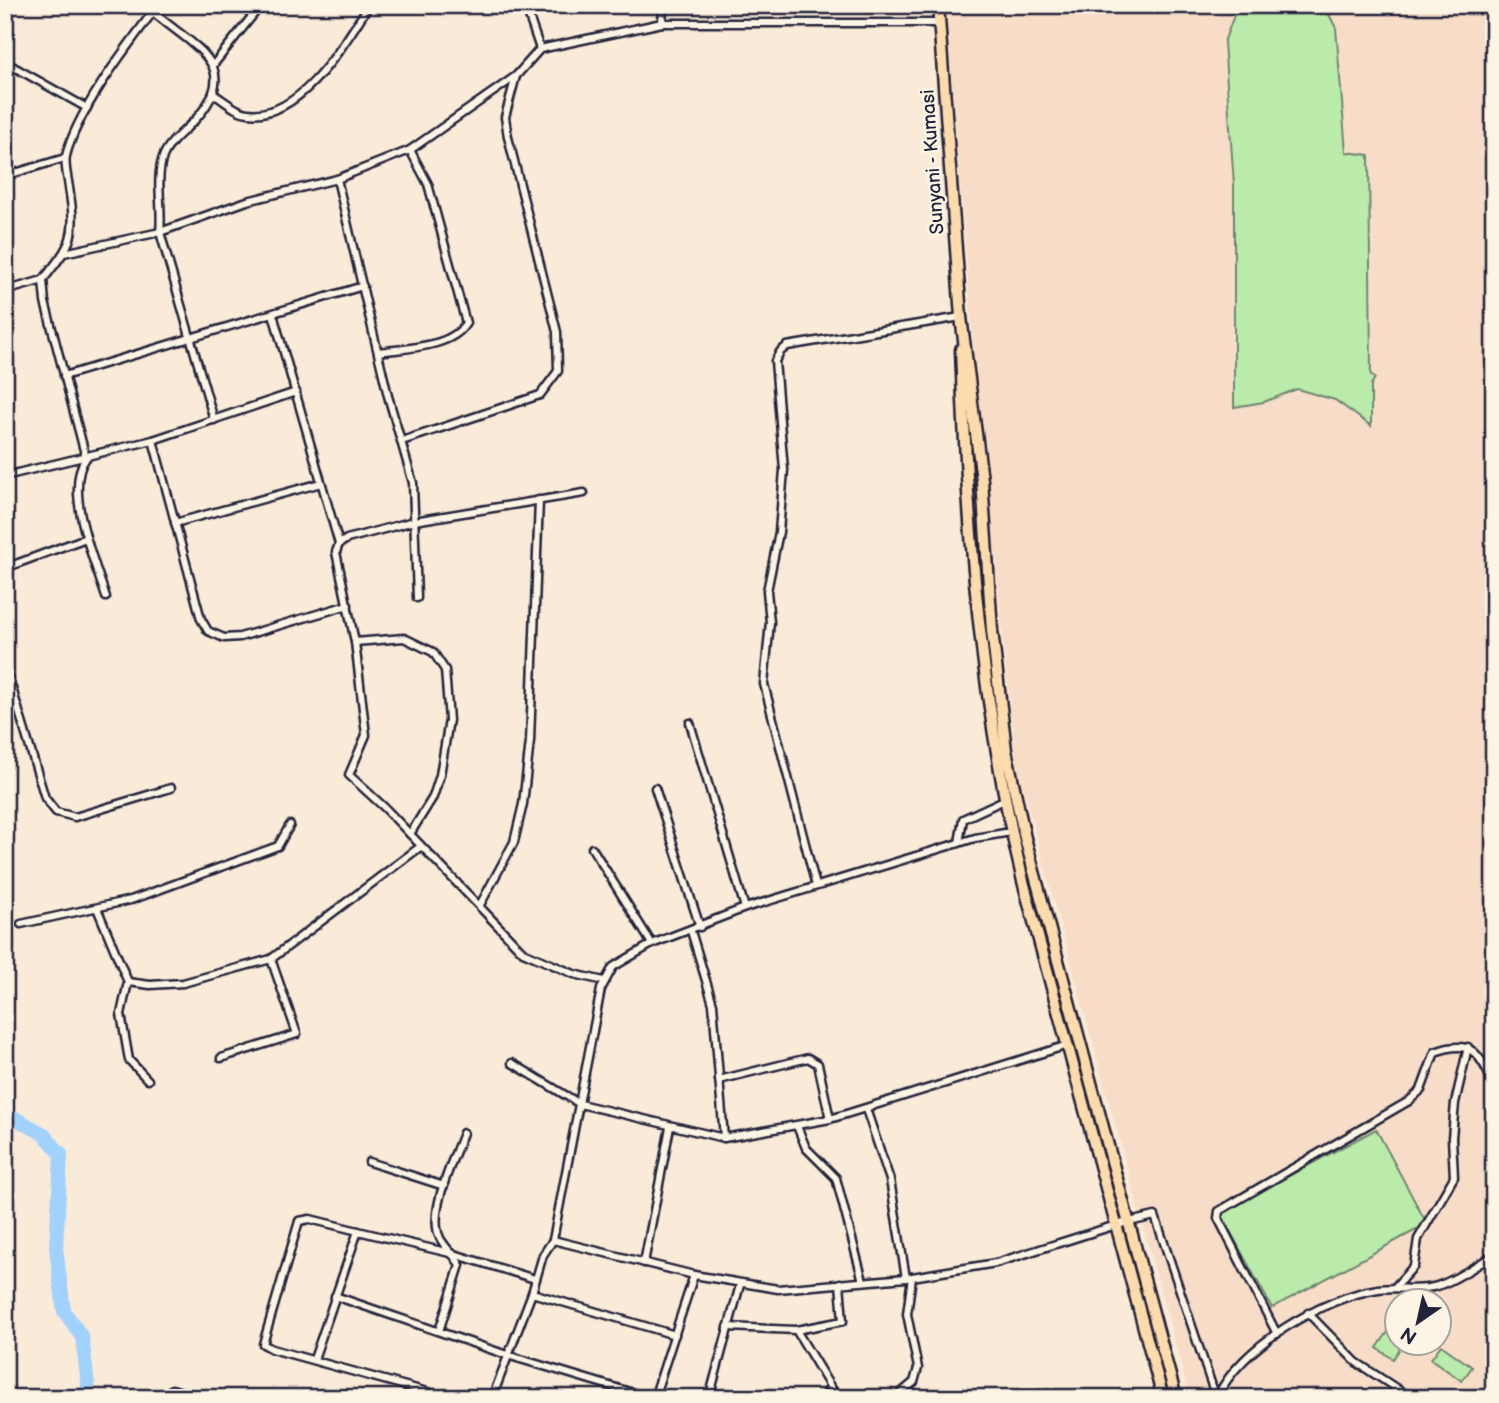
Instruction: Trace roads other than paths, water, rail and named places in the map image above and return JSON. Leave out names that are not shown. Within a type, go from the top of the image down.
[{"type":"main road","name":"Sunyani - Kumasi","points":[[938,5],[961,317],[962,381],[973,543],[986,673],[1010,798]]},
{"type":"main road","points":[[1010,798],[1012,832],[1163,1398]]},
{"type":"main road","points":[[1010,798],[1176,1398]]},
{"type":"street","points":[[5,291],[43,280],[64,253],[73,235],[74,217],[65,158],[87,108],[158,5]]},
{"type":"street","points":[[214,64],[261,5]]},
{"type":"street","points":[[215,95],[238,110],[251,114],[282,106],[320,76],[369,5]]},
{"type":"street","points":[[525,5],[541,49]]},
{"type":"street","points":[[662,23],[663,5]]},
{"type":"street","points":[[153,12],[214,64],[218,84],[215,95],[163,157],[160,173],[163,209],[160,232],[214,420]]},
{"type":"street","points":[[64,253],[160,232],[247,201],[337,179],[410,150],[516,76],[541,49],[662,23],[939,23]]},
{"type":"street","points":[[5,62],[87,108]]},
{"type":"street","points":[[402,441],[540,395],[558,371],[557,332],[505,117],[516,76]]},
{"type":"street","points":[[379,352],[450,339],[461,332],[466,323],[428,184],[410,150]]},
{"type":"street","points":[[5,176],[65,158]]},
{"type":"street","points":[[337,179],[412,483],[417,598]]},
{"type":"street","points":[[43,280],[45,302],[86,458],[77,479],[86,538],[106,597]]},
{"type":"street","points":[[65,376],[191,340],[363,285]]},
{"type":"street","points":[[273,314],[339,544],[337,552],[355,642],[366,736],[349,775],[480,905],[523,952],[573,974],[604,981]]},
{"type":"street","points":[[816,886],[764,684],[770,622],[767,591],[779,533],[783,470],[775,361],[788,345],[961,317]]},
{"type":"street","points":[[5,476],[153,440],[296,392]]},
{"type":"street","points":[[153,440],[201,619],[214,636],[240,637],[348,605]]},
{"type":"street","points":[[175,523],[321,483]]},
{"type":"street","points":[[339,544],[346,539],[414,521],[584,493]]},
{"type":"street","points":[[480,905],[514,842],[523,804],[530,741],[539,500]]},
{"type":"street","points":[[5,568],[86,538]]},
{"type":"street","points":[[355,642],[404,638],[433,652],[446,670],[449,720],[440,775],[433,797],[410,834]]},
{"type":"street","points":[[5,665],[45,797],[56,812],[75,817],[171,788]]},
{"type":"street","points":[[5,701],[15,698]]},
{"type":"street","points":[[690,723],[745,908]]},
{"type":"street","points":[[654,788],[699,926]]},
{"type":"street","points":[[959,843],[963,819],[1010,798]]},
{"type":"street","points":[[21,924],[131,900],[278,846],[290,825]]},
{"type":"street","points":[[492,1398],[546,1248],[553,1240],[604,981],[613,967],[652,944],[745,908],[959,843],[1012,832]]},
{"type":"street","points":[[128,982],[150,985],[183,983],[271,959],[420,847]]},
{"type":"street","points":[[592,848],[652,944]]},
{"type":"street","points":[[97,908],[128,982],[121,1014],[129,1060],[148,1080]]},
{"type":"street","points":[[691,931],[713,1004],[724,1138]]},
{"type":"street","points":[[221,1058],[297,1034],[271,959]]},
{"type":"street","points":[[512,1063],[580,1104],[724,1138],[830,1119],[1068,1045]]},
{"type":"street","points":[[1277,1334],[1218,1218],[1219,1211],[1409,1101],[1421,1090],[1435,1052],[1454,1045],[1468,1047],[1478,1054],[1494,1085]]},
{"type":"street","points":[[1395,1287],[1414,1266],[1418,1239],[1454,1177],[1452,1139],[1455,1103],[1468,1047]]},
{"type":"street","points":[[719,1080],[808,1058],[814,1060],[818,1064],[830,1119]]},
{"type":"street","points":[[866,1109],[890,1180],[909,1277],[907,1314],[918,1368],[914,1382],[895,1398]]},
{"type":"street","points":[[797,1126],[806,1148],[836,1178],[863,1281]]},
{"type":"street","points":[[644,1263],[670,1127]]},
{"type":"street","points":[[439,1331],[460,1265],[441,1240],[436,1226],[444,1186],[463,1133]]},
{"type":"street","points":[[369,1162],[444,1186]]},
{"type":"street","points":[[553,1240],[694,1275],[740,1285],[778,1289],[909,1277],[996,1263],[1116,1225],[1155,1216],[1216,1398]]},
{"type":"street","points":[[449,1398],[265,1347],[263,1344],[288,1250],[302,1218],[454,1254],[535,1279]]},
{"type":"street","points":[[314,1359],[358,1231]]},
{"type":"street","points":[[1216,1398],[1230,1375],[1277,1334],[1308,1312],[1375,1289],[1434,1288],[1494,1255]]},
{"type":"street","points":[[335,1296],[507,1355],[652,1398],[694,1275]]},
{"type":"street","points":[[728,1327],[796,1330],[843,1321],[840,1283]]},
{"type":"street","points":[[709,1398],[740,1285]]},
{"type":"street","points":[[532,1293],[675,1335]]},
{"type":"street","points":[[1308,1312],[1356,1362],[1411,1398]]},
{"type":"street","points":[[796,1330],[839,1398]]},
{"type":"street","points":[[1487,1398],[1494,1387]]},
{"type":"street","points":[[821,1398],[831,1388]]},
{"type":"street","points":[[172,1389],[200,1398]]},
{"type":"waterway","points":[[5,1090],[9,1115],[44,1134],[61,1154],[56,1248],[64,1311],[82,1337],[88,1384],[87,1398]]}]
